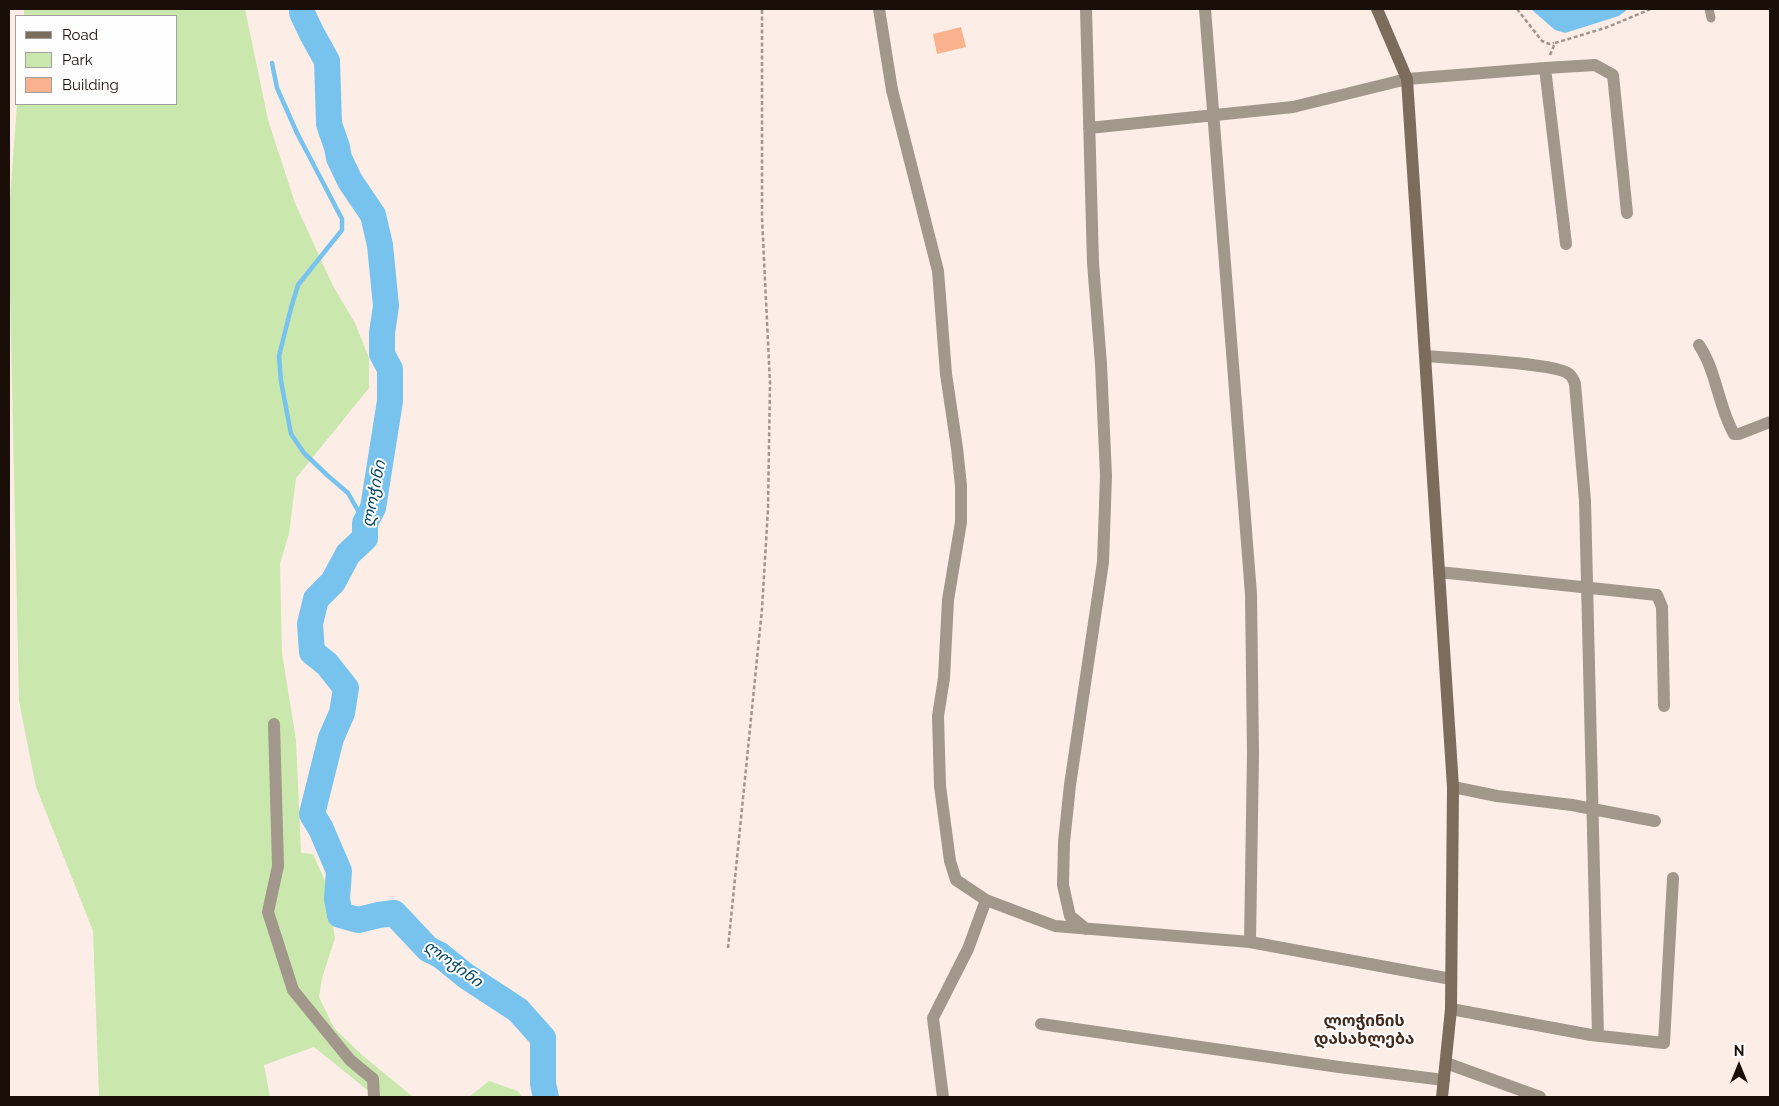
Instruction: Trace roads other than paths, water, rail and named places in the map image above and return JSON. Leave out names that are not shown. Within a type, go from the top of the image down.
[{"type":"street","points":[[879,9],[892,90],[938,271],[946,374],[961,486],[961,522],[948,600],[944,678],[938,716],[940,786],[950,860],[956,880],[986,900],[1055,926],[1250,942],[1451,979]]},
{"type":"street","points":[[1086,9],[1093,264],[1101,364],[1106,476],[1102,562],[1070,785],[1062,885],[1070,916],[1086,929]]},
{"type":"street","points":[[1205,9],[1250,594],[1252,754],[1250,942]]},
{"type":"street","points":[[1377,9],[1407,78],[1453,787],[1451,1009],[1442,1097]]},
{"type":"street","points":[[1089,128],[1293,108],[1407,78],[1595,65],[1613,75],[1627,213]]},
{"type":"street","points":[[1545,68],[1566,244]]},
{"type":"street","points":[[1699,345],[1707,358],[1734,434],[1739,434],[1770,422]]},
{"type":"street","points":[[1426,356],[1525,364],[1560,370],[1569,374],[1575,384],[1585,501],[1598,1036]]},
{"type":"street","points":[[1440,572],[1657,595],[1662,607],[1664,706]]},
{"type":"street","points":[[274,724],[278,866],[268,912],[293,990],[350,1060],[373,1079],[374,1097]]},
{"type":"street","points":[[1453,787],[1497,796],[1592,809],[1655,821]]},
{"type":"street","points":[[1451,1009],[1598,1036],[1664,1043],[1673,878]]},
{"type":"street","points":[[943,1097],[933,1018],[968,949],[986,900]]},
{"type":"street","points":[[1041,1024],[1444,1080]]},
{"type":"street","points":[[1446,1063],[1540,1097]]},
{"type":"water","points":[[1531,9],[1628,9],[1619,16],[1565,33],[1555,30]]},
{"type":"waterway","name":"ლოჭინი","points":[[302,9],[312,34],[327,61],[329,124],[339,158],[350,181],[373,215],[380,245],[386,306],[382,333],[382,354],[390,369],[390,401],[373,508],[365,523],[365,538],[348,554],[333,582],[316,599],[310,624],[312,652],[327,664],[346,688],[342,713],[331,738],[312,814],[321,829],[339,871],[337,899],[340,915],[358,920],[394,913],[428,949],[440,955],[466,976],[518,1010],[543,1038],[543,1084],[546,1097]]},
{"type":"waterway","points":[[272,63],[277,88],[297,133],[342,219],[342,230],[298,285],[279,356],[281,381],[291,434],[304,453],[348,493],[365,523]]},
{"type":"district","name":"ლოჭინის დასახლება","points":[[1364,1030]]}]
